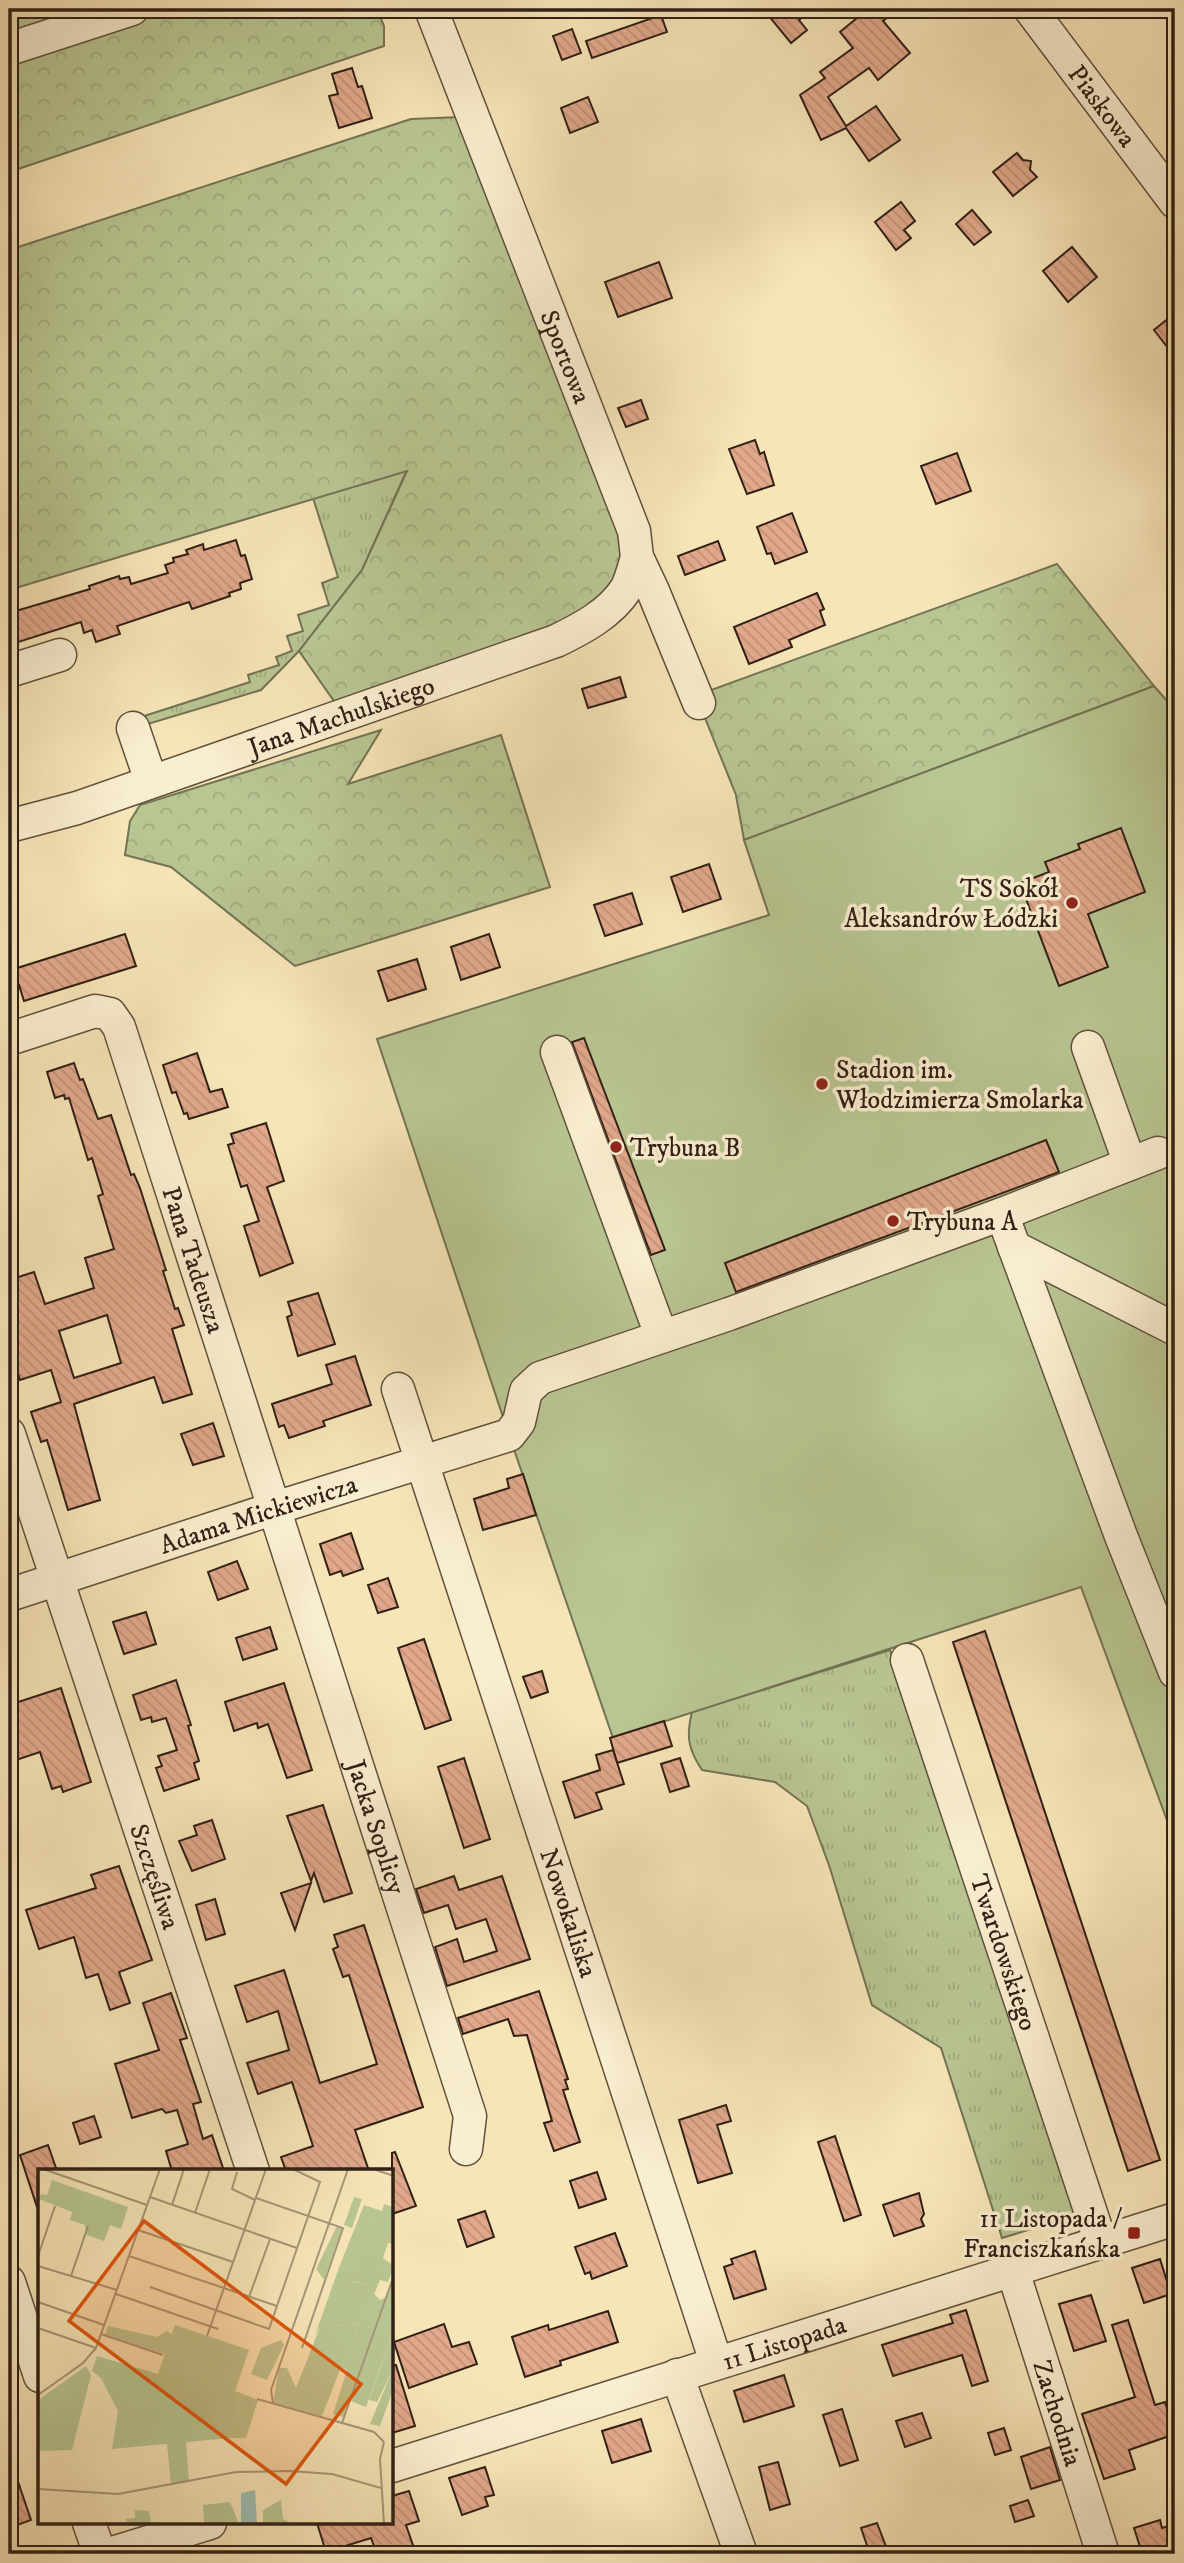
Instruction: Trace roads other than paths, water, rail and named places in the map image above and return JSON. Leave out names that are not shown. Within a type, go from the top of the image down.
[{"type":"street","points":[[9,49],[132,9]]},
{"type":"street","name":"Sportowa","points":[[431,9],[634,530],[637,557],[699,703]]},
{"type":"street","name":"Piaskowa","points":[[1030,9],[1175,202]]},
{"type":"street","name":"Jana Machulskiego","points":[[9,826],[77,808],[556,641],[581,629],[607,610],[627,588],[637,557]]},
{"type":"street","points":[[9,671],[60,655]]},
{"type":"street","points":[[133,728],[151,780]]},
{"type":"street","name":"Pana Tadeusza","points":[[9,1039],[95,1011],[110,1014],[119,1027],[275,1508]]},
{"type":"street","points":[[557,1052],[662,1335],[729,1314],[1144,1159],[1088,1047]]},
{"type":"street","points":[[1002,1214],[1121,1536],[1175,1672]]},
{"type":"street","points":[[1014,1247],[1175,1329]]},
{"type":"street","name":"Adama Mickiewicza","points":[[9,1595],[509,1435],[519,1422],[526,1391],[540,1378],[662,1335]]},
{"type":"street","name":"Nowokaliska","points":[[398,1389],[716,2362]]},
{"type":"street","name":"Szczęśliwa","points":[[9,1434],[252,2169]]},
{"type":"street","name":"Jacka Soplicy","points":[[275,1508],[470,2116],[466,2149]]},
{"type":"street","name":"Twardowskiego","points":[[907,1660],[1101,2243]]},
{"type":"street","name":"11 Listopada","points":[[394,2465],[1175,2220]]},
{"type":"street","name":"Zachodnia","points":[[1013,2271],[1103,2554]]},
{"type":"street","points":[[9,2282],[38,2370]]},
{"type":"street","points":[[677,2375],[741,2554]]},
{"type":"street","points":[[89,2524],[100,2554]]},
{"type":"street","points":[[109,2554],[207,2524]]},
{"type":"place","name":"TS Sokół Aleksandrów Łódzki","points":[[1072,903]]},
{"type":"place","name":"Stadion im. Włodzimierza Smolarka","points":[[822,1084]]},
{"type":"place","name":"Trybuna B","points":[[616,1147]]},
{"type":"place","name":"Trybuna A","points":[[893,1221]]},
{"type":"place","name":"11 Listopada / Franciszkańska","points":[[1134,2233]]}]
